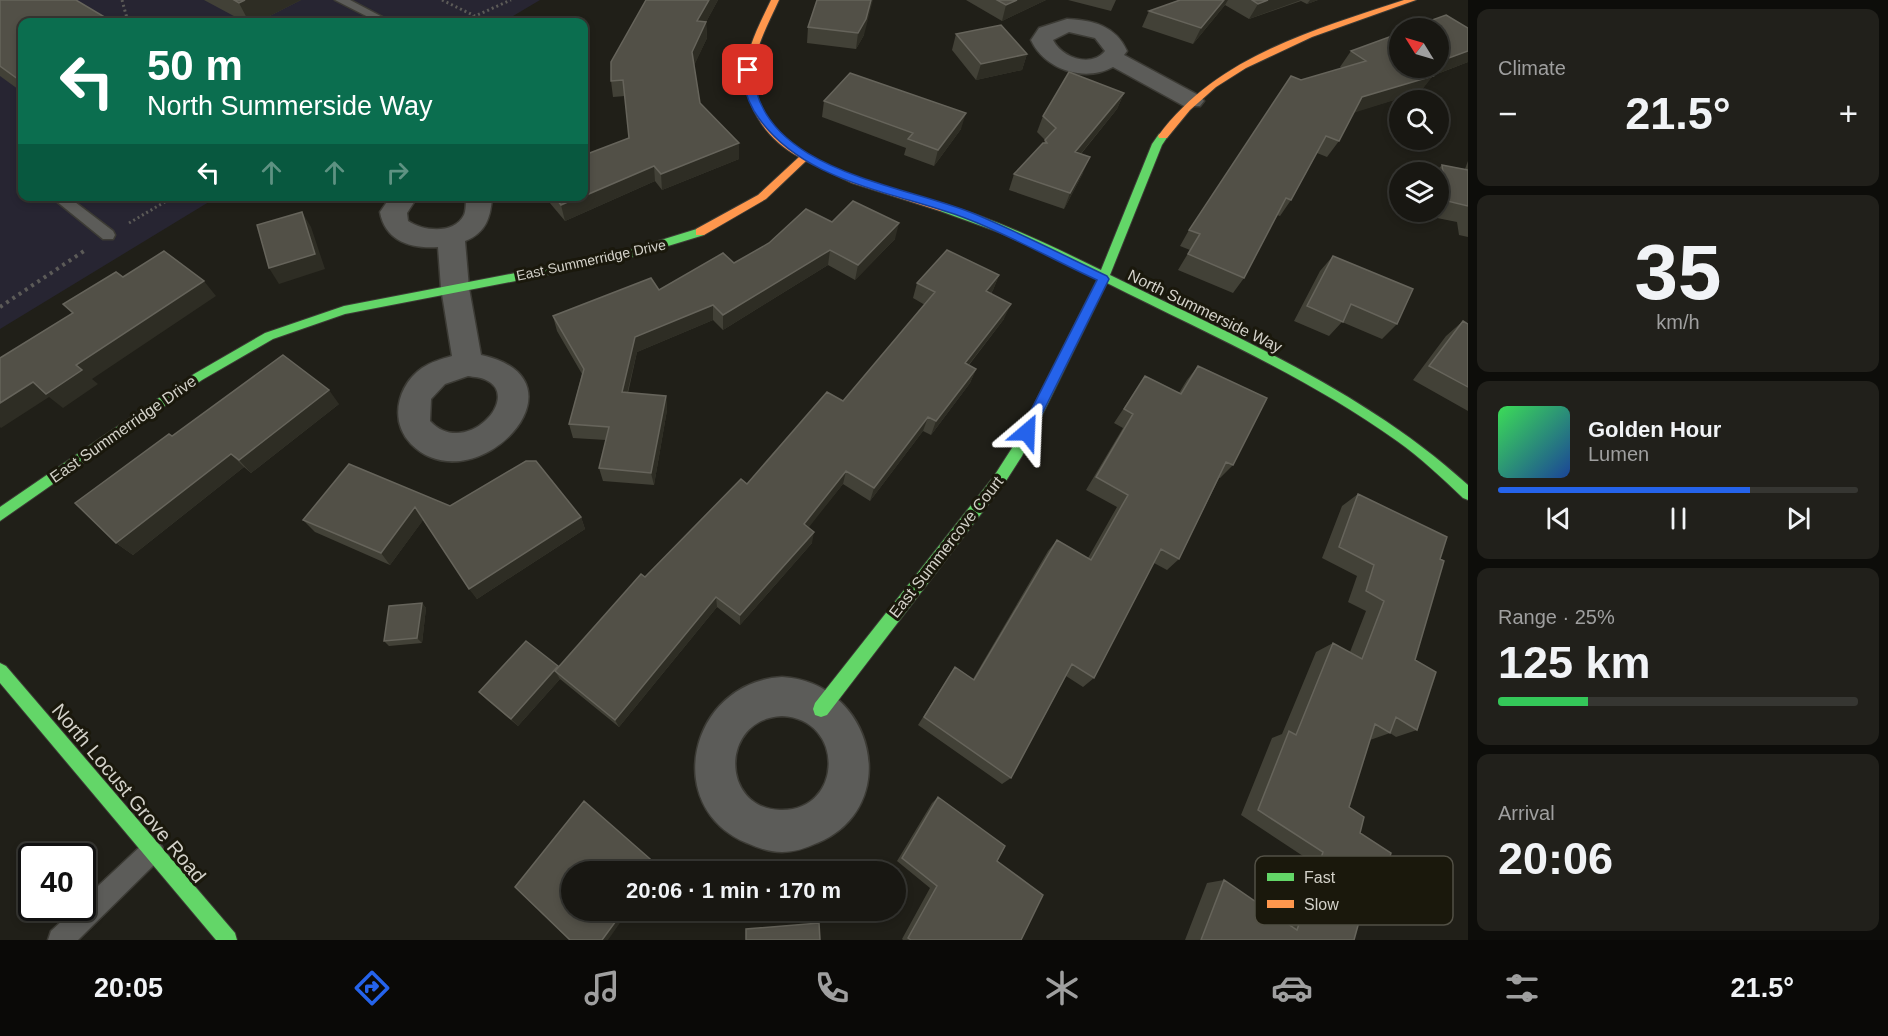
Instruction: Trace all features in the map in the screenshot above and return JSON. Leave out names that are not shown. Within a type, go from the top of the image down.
[{"type":"street","points":[[775,0],[752,54],[748,70],[749,87],[755,104],[765,121],[804,158]]},
{"type":"street","name":"East Summercove Court","points":[[821,709],[999,480],[1017,452],[1103,279],[1157,144],[1166,129],[1192,100],[1244,64],[1279,45],[1413,0]]},
{"type":"street","points":[[1113,58],[1192,100]]},
{"type":"street","name":"North Summerside Way","points":[[804,158],[835,172],[969,216],[1103,279],[1365,409],[1438,462],[1468,494]]},
{"type":"street","name":"East Summerridge Drive","points":[[0,514],[198,377],[269,336],[344,310],[619,257],[682,239],[711,227],[762,197],[804,158]]},
{"type":"street","points":[[400,201],[394,213],[395,224],[403,234],[417,239],[434,240],[467,229],[477,218],[481,207],[480,201]]},
{"type":"street","points":[[451,236],[456,288],[468,364]]},
{"type":"street","name":"North Locust Grove Road","points":[[0,671],[228,940]]},
{"type":"lane","points":[[341,0],[378,18]]},
{"type":"lane","points":[[361,10],[379,0]]},
{"type":"lane","points":[[64,201],[108,235]]},
{"type":"lane","points":[[60,940],[152,851]]},
{"type":"path","points":[[122,0],[127,18]]},
{"type":"path","points":[[442,0],[475,16]]},
{"type":"path","points":[[471,18],[511,0]]},
{"type":"shaded area","points":[[0,0],[540,0],[510,18],[18,18],[18,201],[210,201],[0,329]]},
{"type":"building","points":[[0,0],[76,0],[106,18],[18,18],[18,79],[0,66]]},
{"type":"building","points":[[646,0],[709,0],[697,21],[706,22],[692,52],[700,103],[739,143],[661,174],[654,166],[588,194],[588,154],[629,138],[623,80],[611,81],[611,62]]},
{"type":"building","points":[[817,0],[871,0],[866,19],[858,33],[808,27]]},
{"type":"building","points":[[997,0],[1017,0],[1006,5]]},
{"type":"building","points":[[1180,0],[1224,0],[1201,28],[1149,11]]},
{"type":"building","points":[[1252,0],[1268,0],[1258,4]]},
{"type":"building","points":[[1446,15],[1468,28],[1468,51],[1449,58],[1449,18],[1438,18]]},
{"type":"building","points":[[1001,25],[1027,54],[981,64],[956,34]]},
{"type":"building","points":[[1389,37],[1389,78],[1426,78],[1362,97],[1339,141],[1326,136],[1291,200],[1286,198],[1244,278],[1188,254],[1200,234],[1189,230],[1291,76],[1301,80],[1366,61],[1351,51]]},
{"type":"building","points":[[1069,72],[1124,93],[1075,152],[1090,157],[1070,193],[1014,174],[1043,143],[1047,143],[1045,140],[1056,128],[1043,116]]},
{"type":"building","points":[[850,73],[966,113],[938,150],[908,139],[913,133],[824,101]]},
{"type":"building","points":[[1449,166],[1468,170],[1468,206],[1449,201]]},
{"type":"building","points":[[558,201],[570,201],[561,205]]},
{"type":"building","points":[[853,201],[899,223],[858,265],[830,250],[723,315],[713,305],[635,337],[622,392],[666,396],[651,473],[599,468],[609,427],[569,424],[584,369],[553,316],[651,278],[659,290],[723,253],[734,263],[769,243],[806,209],[832,222]]},
{"type":"building","points":[[302,212],[315,254],[269,268],[257,225]]},
{"type":"building","points":[[947,250],[999,275],[986,291],[1011,304],[965,363],[976,369],[936,421],[928,417],[874,488],[846,471],[804,524],[814,532],[740,615],[716,597],[615,720],[555,671],[641,574],[645,577],[741,479],[747,484],[827,392],[843,401],[935,292],[917,283]]},
{"type":"building","points":[[164,251],[204,281],[76,365],[82,370],[46,394],[33,382],[0,403],[0,358],[73,313],[63,304],[116,272],[123,277]]},
{"type":"building","points":[[1333,256],[1413,289],[1397,324],[1351,304],[1343,322],[1307,306]]},
{"type":"building","points":[[1463,321],[1468,324],[1468,387],[1429,366]]},
{"type":"building","points":[[283,355],[329,390],[239,460],[231,454],[116,543],[75,503],[169,434],[172,436]]},
{"type":"building","points":[[1198,366],[1267,398],[1233,465],[1226,462],[1179,559],[1161,549],[1094,678],[1072,664],[1011,778],[924,717],[955,667],[974,680],[1057,540],[1091,560],[1128,495],[1096,477],[1133,414],[1124,409],[1145,376],[1181,394]]},
{"type":"building","points":[[526,461],[536,461],[581,517],[469,589],[415,507],[381,553],[303,520],[349,464],[450,506]]},
{"type":"building","points":[[1358,494],[1447,537],[1440,559],[1444,561],[1415,660],[1436,672],[1417,730],[1396,717],[1390,733],[1375,724],[1349,807],[1364,817],[1360,833],[1391,853],[1390,856],[1322,856],[1323,852],[1258,810],[1289,731],[1296,735],[1333,643],[1362,659],[1384,601],[1366,591],[1374,565],[1339,547]]},
{"type":"building","points":[[422,603],[417,638],[384,641],[389,606]]},
{"type":"building","points":[[526,641],[558,666],[511,719],[479,692]]},
{"type":"building","points":[[938,797],[1005,846],[997,861],[1043,895],[1021,940],[911,940],[908,938],[937,886],[902,858]]},
{"type":"building","points":[[584,801],[652,861],[561,861],[561,921],[616,921],[602,940],[570,940],[515,887]]},
{"type":"building","points":[[1224,880],[1255,901],[1255,925],[1290,925],[1297,930],[1299,925],[1358,925],[1354,940],[1201,940]]},
{"type":"building","points":[[819,923],[820,940],[746,940],[746,929]]},
{"type":"traffic: fast","points":[[821,709],[999,480],[1017,452],[1103,279],[1157,144],[1163,136]]},
{"type":"traffic: fast","points":[[944,208],[1005,230],[1064,257],[1332,392],[1402,438],[1436,464],[1468,494]]},
{"type":"traffic: fast","points":[[0,515],[198,377],[269,336],[344,310],[619,257],[700,232]]},
{"type":"traffic: fast","points":[[0,671],[228,940]]},
{"type":"traffic: slow","points":[[775,0],[754,48],[749,78],[755,107],[772,131],[795,151],[824,167],[888,191],[944,208]]},
{"type":"traffic: slow","points":[[1163,136],[1186,108],[1213,85],[1243,66],[1309,35],[1412,0]]},
{"type":"traffic: slow","points":[[700,232],[762,197],[804,158]]},
{"type":"route","points":[[748,70],[749,87],[755,104],[765,121],[804,158],[835,172],[969,216],[1103,279],[1027,432]]}]
